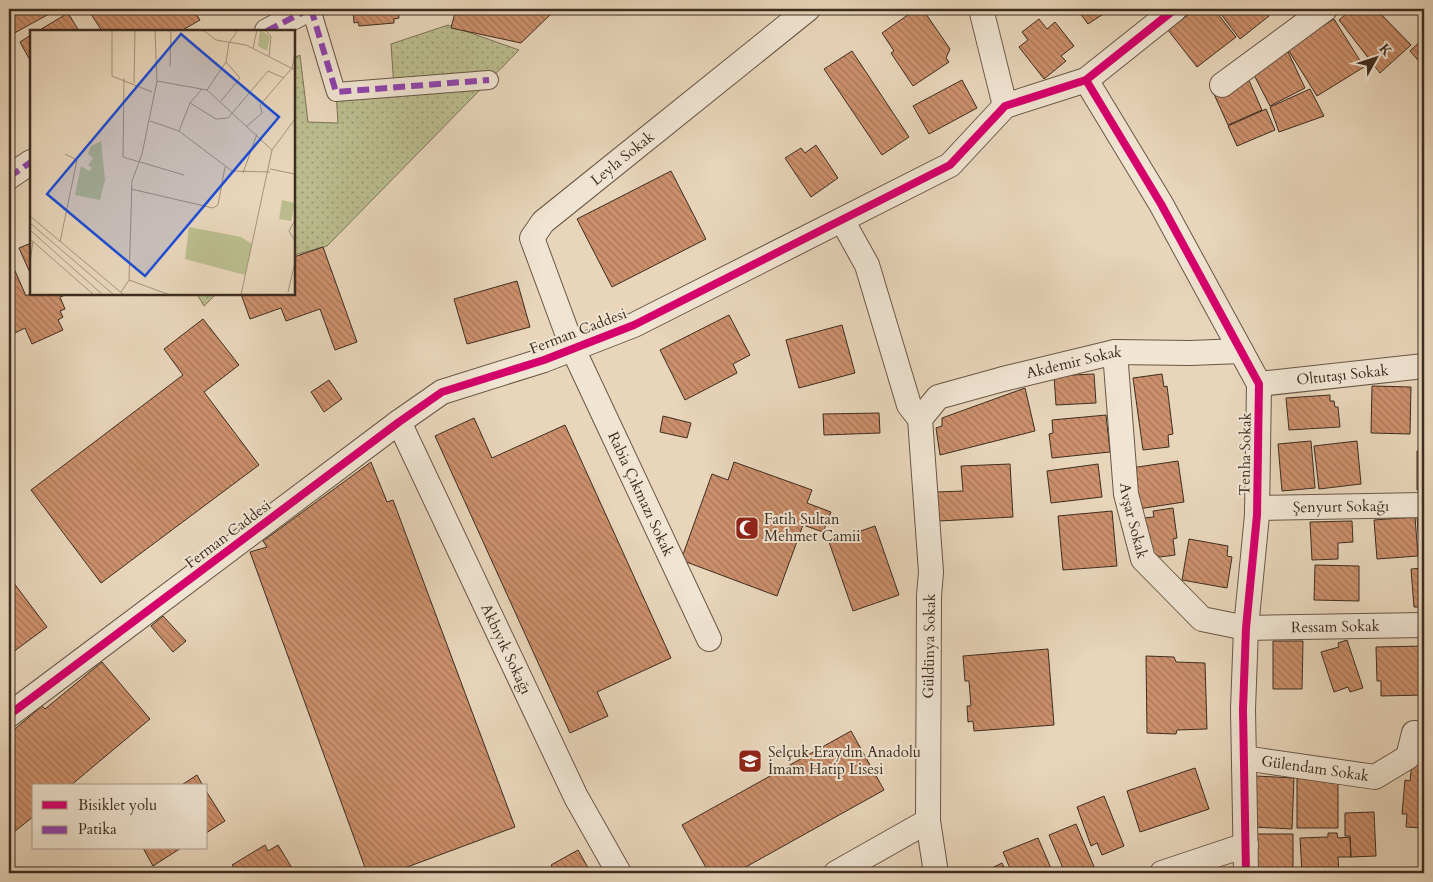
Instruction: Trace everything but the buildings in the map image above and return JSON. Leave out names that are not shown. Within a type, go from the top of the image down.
[{"type":"street","points":[[269,30],[310,9],[336,92],[489,80]]},
{"type":"street","name":"Leyla Sokak","points":[[573,348],[532,238],[543,222],[808,9]]},
{"type":"street","points":[[981,9],[1005,106]]},
{"type":"street","name":"Ferman Caddesi","points":[[9,715],[399,422],[442,392],[544,360],[634,325],[950,165],[1005,106],[1086,80],[1175,9]]},
{"type":"street","points":[[1222,85],[1325,9]]},
{"type":"street","name":"Tenha Sokak","points":[[1086,80],[1160,204],[1259,384],[1257,508],[1246,628],[1243,709],[1246,873]]},
{"type":"street","points":[[9,176],[30,163]]},
{"type":"street","points":[[842,220],[866,265],[909,405],[920,419]]},
{"type":"street","name":"Rabia Çıkmazı Sokak","points":[[573,348],[709,639]]},
{"type":"street","name":"Akdemir Sokak","points":[[920,419],[938,397],[1115,352],[1241,351]]},
{"type":"street","name":"Avşar Sokak","points":[[1115,352],[1126,494],[1143,559],[1202,619],[1246,628]]},
{"type":"street","name":"Oltutaşı Sokak","points":[[1259,384],[1424,366]]},
{"type":"street","name":"Güldünya Sokak","points":[[920,419],[931,572],[929,596],[928,821],[936,873]]},
{"type":"street","name":"Akbıyık Sokağı","points":[[399,422],[576,797],[619,873]]},
{"type":"street","name":"Şenyurt Sokağı","points":[[1257,508],[1424,505]]},
{"type":"street","name":"Ressam Sokak","points":[[1246,628],[1424,625]]},
{"type":"street","name":"Gülendam Sokak","points":[[1244,758],[1375,777],[1408,757],[1414,733],[1424,734]]},
{"type":"street","points":[[836,873],[928,821]]},
{"type":"street","points":[[1162,873],[1246,846]]},
{"type":"green space","points":[[448,25],[519,50],[327,246],[295,255],[295,58],[300,55],[308,122],[338,123],[336,92],[394,88],[391,44]]},
{"type":"green space","points":[[198,295],[215,295],[204,306]]},
{"type":"marked path","points":[[269,30],[309,9]]},
{"type":"marked path","points":[[311,9],[336,92],[489,80]]},
{"type":"marked path","points":[[9,177],[30,163]]},
{"type":"cycle path","points":[[9,715],[399,422],[442,392],[544,360],[634,325],[950,165],[1005,106],[1086,80],[1175,9]]},
{"type":"cycle path","points":[[1086,80],[1161,204],[1259,384],[1257,515],[1246,628],[1243,709],[1246,873]]},
{"type":"place","name":"Fatih Sultan Mehmet Camii","points":[[747,528]]},
{"type":"place","name":"Selçuk Eraydın Anadolu İmam Hatip Lisesi","points":[[750,761]]}]
